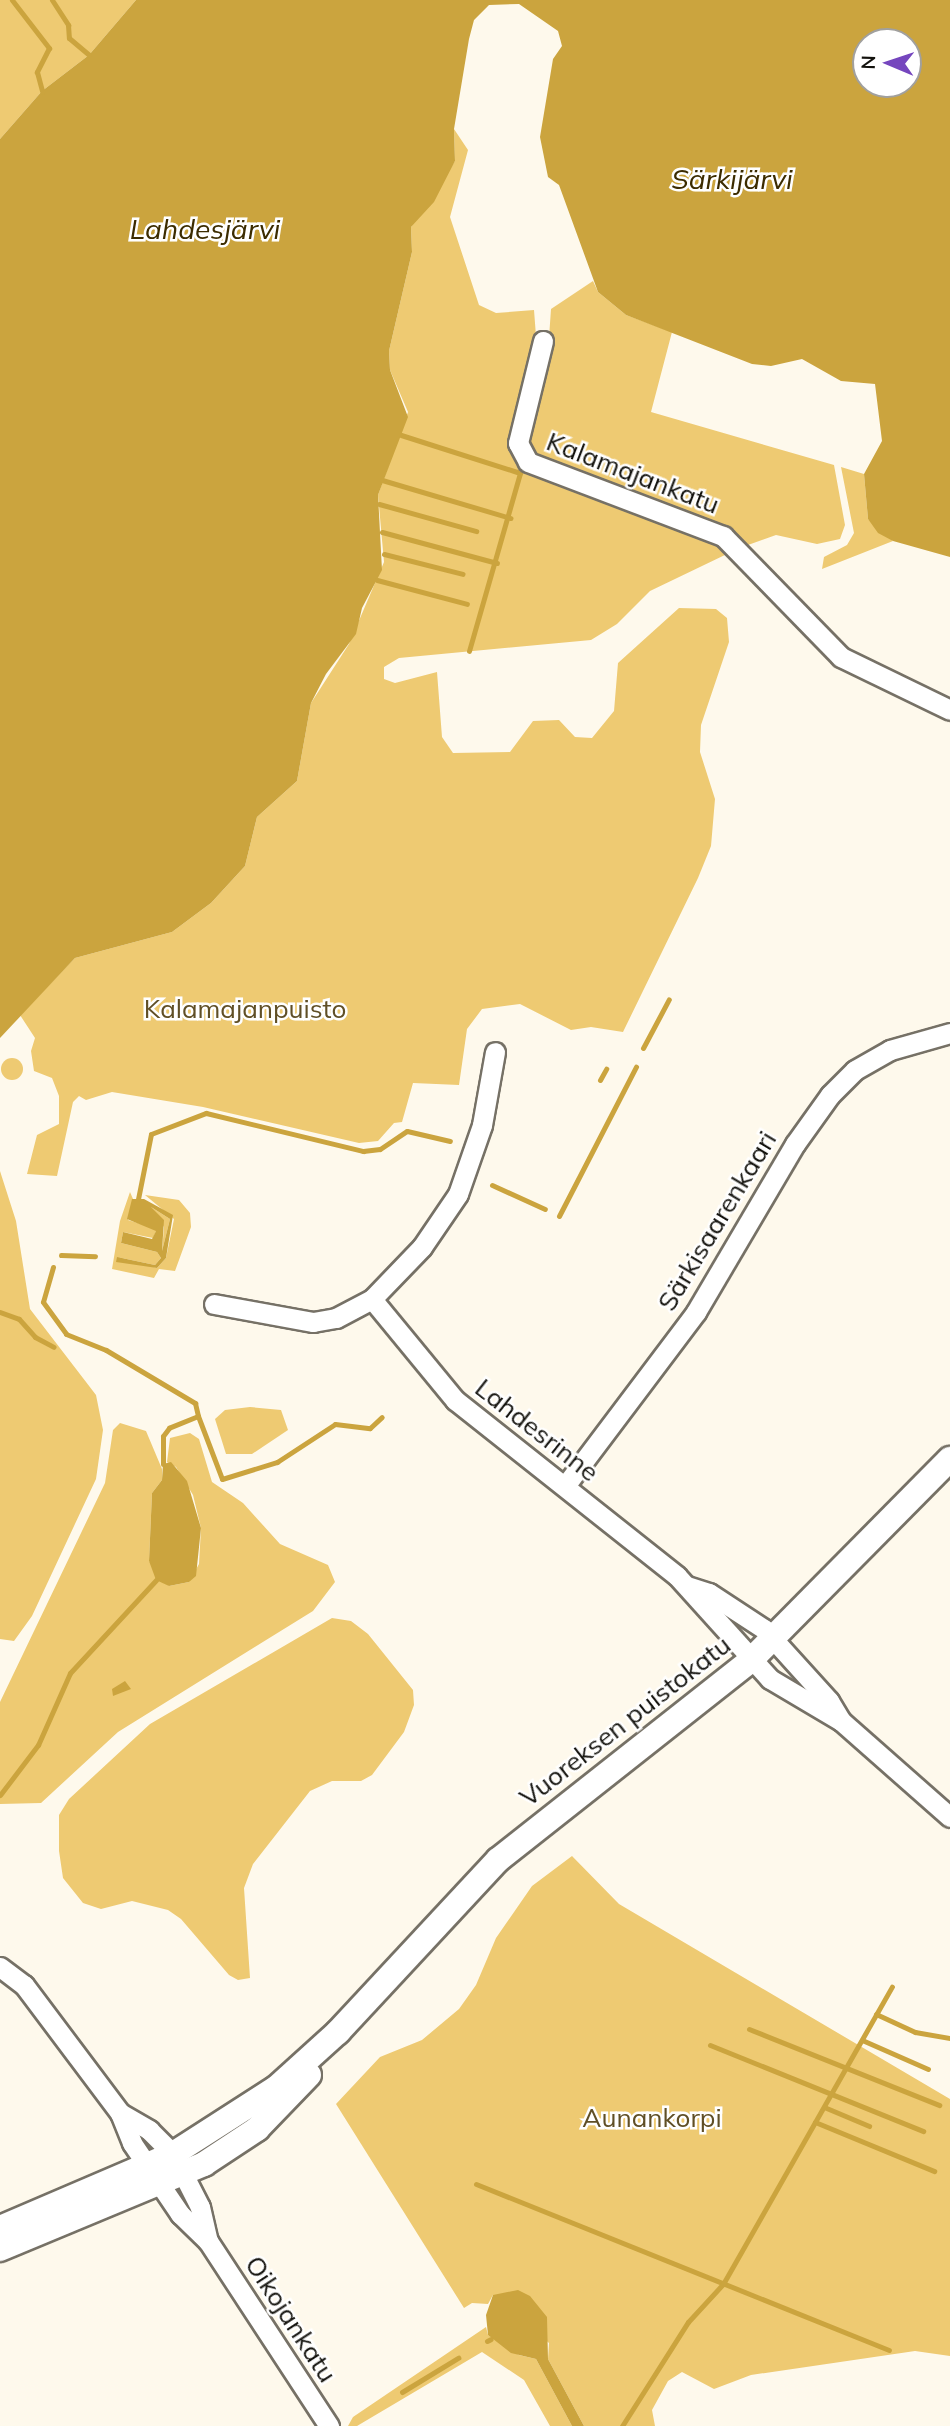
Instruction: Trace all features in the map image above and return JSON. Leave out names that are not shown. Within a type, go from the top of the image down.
[{"type":"main road","name":"Vuoreksen puistokatu","points":[[0,2228],[154,2174],[257,2129],[289,2100],[338,2032],[498,1860],[751,1660],[950,1459]]},
{"type":"main road","name":"Vuoreksen puistokatu","points":[[0,2249],[154,2174]]},
{"type":"street","name":"Kalamajankatu","points":[[543,341],[519,434],[523,458],[550,474],[723,536],[841,657],[950,709]]},
{"type":"street","name":"Särkisaarenkaari","points":[[565,1486],[696,1312],[795,1144],[830,1095],[855,1070],[890,1049],[950,1032]]},
{"type":"street","points":[[214,1304],[313,1322],[336,1318],[372,1299],[422,1247],[458,1194],[482,1125],[495,1052]]},
{"type":"street","name":"Lahdesrinne","points":[[372,1299],[455,1401],[565,1486],[687,1586],[769,1679],[841,1721]]},
{"type":"street","name":"Lahdesrinne","points":[[687,1586],[729,1605],[774,1639],[829,1701],[841,1721]]},
{"type":"street","points":[[841,1721],[950,1817]]},
{"type":"street","points":[[0,1967],[24,1985],[120,2113],[149,2130],[178,2164]]},
{"type":"street","name":"Oikojankatu","points":[[120,2113],[183,2219],[208,2241]]},
{"type":"street","name":"Oikojankatu","points":[[178,2164],[208,2241],[329,2426]]},
{"type":"green space","points":[[0,0],[136,0],[89,55],[42,91],[0,139]]},
{"type":"green space","name":"Kalamajanpuisto","points":[[454,129],[468,150],[450,217],[479,305],[496,313],[534,310],[537,349],[511,449],[514,456],[524,467],[709,535],[727,554],[650,591],[617,624],[591,640],[399,658],[384,667],[384,679],[395,683],[437,672],[442,737],[453,753],[510,752],[533,721],[559,720],[575,737],[592,738],[614,711],[618,663],[679,608],[716,609],[727,618],[729,642],[701,725],[700,752],[715,799],[711,846],[698,878],[623,1032],[591,1027],[571,1030],[520,1004],[482,1009],[467,1029],[459,1085],[413,1083],[402,1122],[394,1123],[378,1141],[359,1143],[203,1107],[112,1092],[86,1100],[79,1096],[73,1102],[57,1176],[27,1174],[37,1135],[59,1124],[59,1096],[52,1078],[34,1071],[31,1051],[35,1038],[20,1015],[75,958],[172,932],[211,903],[245,866],[257,817],[297,781],[311,703],[349,644],[384,562],[378,495],[408,412],[390,370],[389,351],[412,252],[411,227],[455,161]]},
{"type":"green space","points":[[593,281],[598,292],[626,315],[672,332],[651,412],[834,465],[845,525],[840,539],[817,544],[776,535],[748,545],[523,450],[548,352],[551,309]]},
{"type":"green space","points":[[841,467],[864,474],[868,519],[893,541],[822,569],[824,557],[847,545],[854,533]]},
{"type":"green space","points":[[12,1058],[20,1061],[23,1069],[20,1077],[12,1080],[4,1077],[1,1069],[4,1061]]},
{"type":"green space","points":[[0,1171],[16,1221],[30,1309],[96,1395],[103,1430],[96,1479],[32,1616],[14,1641],[0,1639]]},
{"type":"green space","points":[[130,1192],[133,1199],[128,1220],[157,1229],[153,1238],[123,1232],[121,1243],[157,1252],[161,1258],[155,1265],[117,1257],[157,1268],[166,1258],[174,1219],[145,1195],[179,1200],[190,1213],[191,1227],[175,1271],[159,1269],[154,1278],[112,1269],[120,1221]]},
{"type":"green space","points":[[151,1207],[170,1219],[162,1251],[164,1227]]},
{"type":"green space","points":[[250,1407],[281,1410],[288,1430],[252,1454],[226,1454],[215,1419],[225,1410]]},
{"type":"green space","points":[[120,1423],[146,1431],[162,1469],[162,1480],[152,1493],[149,1561],[169,1586],[189,1582],[199,1564],[201,1528],[193,1495],[176,1467],[167,1462],[170,1438],[190,1433],[199,1439],[212,1482],[243,1503],[280,1544],[328,1565],[335,1582],[313,1611],[118,1732],[41,1803],[0,1804],[0,1702],[105,1483],[113,1430]]},
{"type":"green space","points":[[332,1618],[351,1621],[368,1634],[413,1690],[414,1705],[404,1732],[372,1775],[361,1781],[332,1781],[310,1791],[253,1864],[244,1888],[250,1978],[238,1980],[229,1975],[181,1919],[168,1910],[132,1901],[101,1909],[83,1903],[63,1878],[59,1851],[59,1815],[69,1799],[150,1724]]},
{"type":"green space","name":"Aunankorpi","points":[[572,1856],[619,1904],[950,2099],[950,2356],[915,2351],[751,2375],[714,2389],[682,2372],[668,2381],[652,2410],[655,2426],[584,2426],[548,2359],[549,2343],[493,2295],[488,2304],[472,2303],[464,2308],[336,2104],[380,2057],[422,2040],[459,2009],[476,1985],[496,1938],[532,1886]]},
{"type":"green space","points":[[486,2327],[488,2335],[519,2355],[536,2359],[572,2426],[550,2426],[524,2380],[482,2352],[357,2426],[348,2426],[353,2417]]},
{"type":"water","name":"Lahdesjärvi","points":[[136,0],[950,0],[950,557],[893,541],[878,533],[868,519],[864,474],[882,441],[875,384],[841,381],[802,359],[771,366],[752,364],[626,315],[598,292],[559,185],[548,177],[540,137],[553,59],[562,46],[558,31],[519,4],[489,5],[474,20],[469,39],[454,129],[455,161],[434,202],[411,227],[412,252],[389,351],[390,370],[408,417],[378,495],[382,570],[362,608],[356,634],[326,674],[311,703],[297,781],[257,817],[245,866],[211,903],[172,932],[75,958],[0,1038],[0,139],[42,91],[89,55]]},
{"type":"water","points":[[132,1199],[144,1199],[173,1215],[166,1258],[157,1268],[116,1262],[117,1257],[155,1265],[161,1258],[157,1252],[121,1243],[123,1232],[152,1239],[156,1231],[127,1219]],"holes":[[[151,1207],[170,1219],[162,1251],[164,1220]]]},
{"type":"water","points":[[171,1462],[187,1481],[201,1528],[196,1576],[189,1582],[169,1586],[156,1580],[149,1561],[152,1493],[162,1480],[163,1464]]},
{"type":"water","points":[[125,1681],[131,1689],[113,1696],[112,1689]]},
{"type":"water","points":[[518,2290],[530,2296],[547,2317],[548,2359],[584,2426],[572,2426],[536,2359],[511,2353],[488,2335],[486,2315],[493,2295]]},
{"type":"waterway","points":[[12,0],[49,48],[37,72],[42,91]]},
{"type":"waterway","points":[[52,0],[68,25],[69,38],[89,55]]},
{"type":"waterway","points":[[401,435],[520,473],[469,651]]},
{"type":"waterway","points":[[382,480],[510,518]]},
{"type":"waterway","points":[[379,504],[476,531]]},
{"type":"waterway","points":[[382,532],[497,563]]},
{"type":"waterway","points":[[384,554],[463,574]]},
{"type":"waterway","points":[[377,580],[467,604]]},
{"type":"waterway","points":[[643,1048],[669,999]]},
{"type":"waterway","points":[[559,1216],[636,1067]]},
{"type":"waterway","points":[[600,1080],[606,1069]]},
{"type":"waterway","points":[[138,1199],[151,1134],[206,1113],[363,1151],[380,1149],[407,1131],[450,1141]]},
{"type":"waterway","points":[[492,1185],[545,1209]]},
{"type":"waterway","points":[[61,1255],[95,1256]]},
{"type":"waterway","points":[[53,1267],[43,1302],[66,1334],[106,1350],[195,1403],[198,1416],[169,1428],[163,1436],[163,1464]]},
{"type":"waterway","points":[[0,1312],[19,1319],[35,1337],[54,1347]]},
{"type":"waterway","points":[[198,1416],[222,1479],[277,1462],[335,1424],[370,1428],[382,1417]]},
{"type":"waterway","points":[[0,1795],[38,1745],[70,1673],[156,1580]]},
{"type":"waterway","points":[[622,2426],[688,2322],[723,2284],[892,1987]]},
{"type":"waterway","points":[[876,2014],[915,2032],[950,2038]]},
{"type":"waterway","points":[[749,2029],[939,2105]]},
{"type":"waterway","points":[[862,2040],[928,2069]]},
{"type":"waterway","points":[[710,2045],[923,2131]]},
{"type":"waterway","points":[[824,2107],[869,2126]]},
{"type":"waterway","points":[[815,2122],[934,2171]]},
{"type":"waterway","points":[[476,2184],[889,2350]]},
{"type":"waterway","points":[[487,2341],[491,2339]]},
{"type":"waterway","points":[[402,2392],[458,2358]]},
{"type":"water label","name":"Särkijärvi","points":[[732,179]]}]
